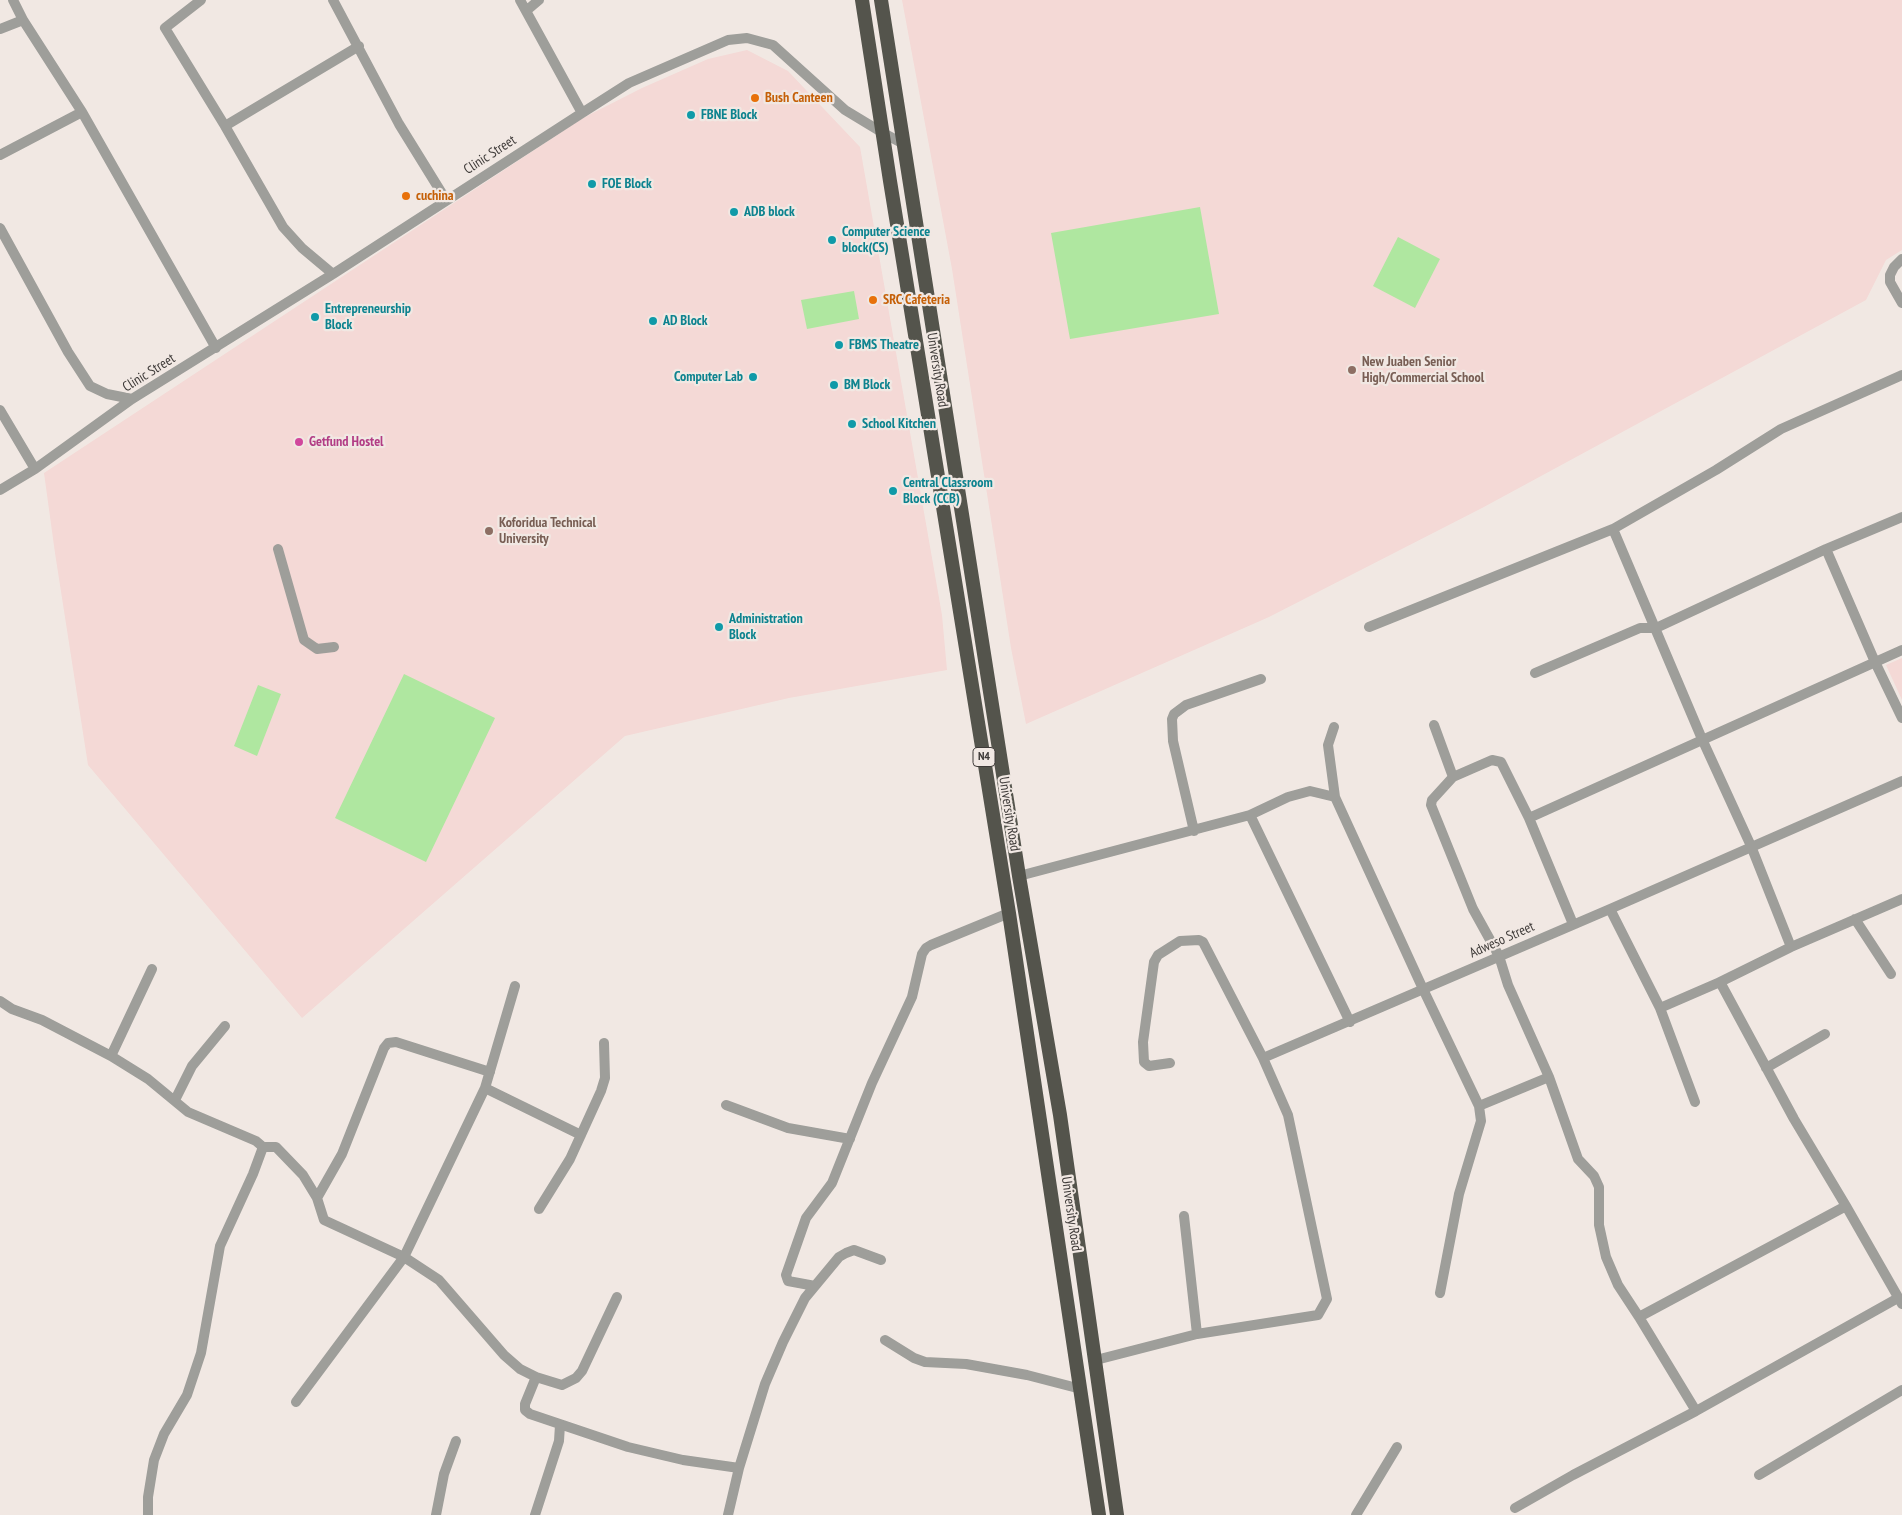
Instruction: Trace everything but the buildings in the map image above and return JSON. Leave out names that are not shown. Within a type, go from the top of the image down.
[{"type":"highway","name":"University Road","points":[[862,0],[1009,913],[1099,1515]]},
{"type":"highway","name":"University Road","points":[[881,0],[1019,876],[1060,1115],[1117,1515]]},
{"type":"street","points":[[13,0],[23,20],[82,112],[216,348]]},
{"type":"street","points":[[201,0],[165,28],[225,126],[283,227],[302,248],[333,274]]},
{"type":"street","points":[[334,0],[399,124],[446,200]]},
{"type":"street","points":[[520,0],[582,113]]},
{"type":"street","points":[[526,11],[539,0]]},
{"type":"street","points":[[0,29],[23,20]]},
{"type":"street","name":"Clinic Street","points":[[0,490],[35,469],[132,399],[333,274],[630,83],[728,40],[747,38],[773,45],[845,110],[883,134],[904,144]]},
{"type":"street","points":[[225,126],[359,46]]},
{"type":"street","points":[[0,155],[82,112]]},
{"type":"street","points":[[0,228],[68,352],[90,386],[106,394],[132,399]]},
{"type":"street","points":[[1902,260],[1894,267],[1890,275],[1890,282],[1902,302]]},
{"type":"street","points":[[1369,627],[1613,528],[1716,470],[1782,429],[1902,375]]},
{"type":"street","points":[[0,410],[35,469]]},
{"type":"street","points":[[1535,673],[1640,628],[1656,628],[1902,517]]},
{"type":"street","points":[[1613,528],[1702,739],[1751,846],[1791,947]]},
{"type":"street","points":[[278,549],[304,640],[317,649],[334,647]]},
{"type":"street","points":[[1826,550],[1875,662],[1902,718]]},
{"type":"street","points":[[1528,818],[1902,650]]},
{"type":"street","points":[[1194,831],[1173,741],[1172,719],[1174,714],[1186,705],[1261,679]]},
{"type":"street","points":[[1434,725],[1453,777]]},
{"type":"street","points":[[1334,727],[1328,746],[1335,797],[1479,1106],[1480,1121],[1459,1194],[1440,1293]]},
{"type":"street","points":[[1572,924],[1528,818],[1502,762],[1492,760],[1453,777],[1432,800],[1430,805],[1473,909],[1500,956],[1508,986],[1549,1077],[1578,1159],[1594,1176],[1599,1187],[1599,1225],[1606,1257],[1618,1285],[1696,1412]]},
{"type":"street","name":"Adweso Street","points":[[1263,1058],[1610,909],[1902,780]]},
{"type":"street","points":[[1019,876],[1250,815],[1288,797],[1310,791],[1335,797]]},
{"type":"street","points":[[1250,815],[1350,1022]]},
{"type":"street","points":[[1660,1008],[1720,982],[1791,947],[1902,899]]},
{"type":"street","points":[[1610,909],[1660,1008],[1696,1102]]},
{"type":"street","points":[[815,1286],[788,1281],[786,1275],[806,1218],[832,1183],[872,1084],[912,996],[922,954],[926,948],[1009,913]]},
{"type":"street","points":[[1855,919],[1891,974]]},
{"type":"street","points":[[1096,1360],[1197,1334],[1318,1315],[1327,1299],[1288,1114],[1263,1058],[1203,942],[1199,940],[1180,942],[1158,955],[1154,962],[1143,1042],[1144,1062],[1148,1066],[1170,1063]]},
{"type":"street","points":[[111,1056],[152,970]]},
{"type":"street","points":[[1515,1508],[1573,1475],[1696,1412],[1900,1301],[1794,1118],[1720,982]]},
{"type":"street","points":[[296,1402],[404,1257],[485,1088],[515,986]]},
{"type":"street","points":[[0,1001],[12,1009],[42,1020],[111,1056],[148,1079],[188,1112],[256,1141],[263,1147],[276,1147],[303,1175],[317,1198],[324,1220],[404,1257],[439,1280],[504,1355],[520,1369],[536,1377],[562,1385],[576,1378],[582,1371],[617,1296]]},
{"type":"street","points":[[175,1100],[192,1066],[225,1026]]},
{"type":"street","points":[[1766,1068],[1825,1034]]},
{"type":"street","points":[[317,1198],[342,1154],[384,1048],[388,1043],[396,1042],[490,1072]]},
{"type":"street","points":[[539,1209],[554,1187],[581,1135],[603,1084],[605,1078],[604,1043]]},
{"type":"street","points":[[1479,1106],[1549,1077]]},
{"type":"street","points":[[485,1088],[581,1135]]},
{"type":"street","points":[[726,1106],[788,1128],[850,1139]]},
{"type":"street","points":[[148,1515],[148,1497],[154,1460],[164,1434],[187,1395],[201,1353],[220,1246],[253,1174],[263,1147]]},
{"type":"street","points":[[1639,1317],[1846,1206]]},
{"type":"street","points":[[1184,1216],[1197,1334]]},
{"type":"street","points":[[728,1515],[738,1468],[765,1384],[805,1298],[839,1257],[846,1253],[854,1250],[881,1260]]},
{"type":"street","points":[[885,1340],[914,1358],[925,1362],[966,1364],[1027,1375],[1081,1389]]},
{"type":"street","points":[[536,1377],[525,1404],[525,1410],[530,1414],[628,1446],[683,1460],[738,1468]]},
{"type":"street","points":[[1759,1475],[1902,1390]]},
{"type":"street","points":[[535,1515],[559,1441],[560,1425]]},
{"type":"street","points":[[436,1515],[444,1474],[456,1441]]},
{"type":"street","points":[[1356,1515],[1397,1447]]},
{"type":"shaded area","name":"New Juaben Senior High/Commercial School","points":[[902,0],[1902,0],[1902,250],[1886,260],[1866,300],[1482,508],[1269,617],[1026,724],[1011,648],[952,269]]},
{"type":"shaded area","name":"Koforidua Technical University","points":[[747,50],[788,71],[860,147],[942,615],[947,670],[789,698],[625,736],[302,1018],[88,765],[44,473],[583,118],[642,88],[708,59]]},
{"type":"shaded area","points":[[1902,658],[1902,700],[1886,665]]},
{"type":"green space","points":[[1200,207],[1219,314],[1070,339],[1051,233]]},
{"type":"green space","points":[[1398,237],[1440,259],[1415,308],[1373,286]]},
{"type":"green space","points":[[854,291],[859,319],[807,329],[801,300]]},
{"type":"green space","points":[[404,674],[495,718],[426,862],[335,818]]},
{"type":"green space","points":[[258,685],[281,694],[257,756],[234,746]]},
{"type":"place","name":"Bush Canteen","points":[[755,98]]},
{"type":"place","name":"FBNE Block","points":[[691,115]]},
{"type":"place","name":"FOE Block","points":[[592,184]]},
{"type":"place","name":"cuchina","points":[[406,196]]},
{"type":"place","name":"ADB block","points":[[734,212]]},
{"type":"place","name":"Computer Science block(CS)","points":[[832,240]]},
{"type":"place","name":"SRC Cafeteria","points":[[873,300]]},
{"type":"place","name":"Entrepreneurship Block","points":[[315,317]]},
{"type":"place","name":"AD Block","points":[[653,321]]},
{"type":"place","name":"FBMS Theatre","points":[[839,345]]},
{"type":"place","name":"New Juaben Senior High/Commercial School","points":[[1352,370]]},
{"type":"place","name":"Computer Lab","points":[[753,377]]},
{"type":"place","name":"BM Block","points":[[834,385]]},
{"type":"place","name":"School Kitchen","points":[[852,424]]},
{"type":"place","name":"Getfund Hostel","points":[[299,442]]},
{"type":"place","name":"Central Classroom Block (CCB)","points":[[893,491]]},
{"type":"place","name":"Koforidua Technical University","points":[[489,531]]},
{"type":"place","name":"Administration Block","points":[[719,627]]}]
